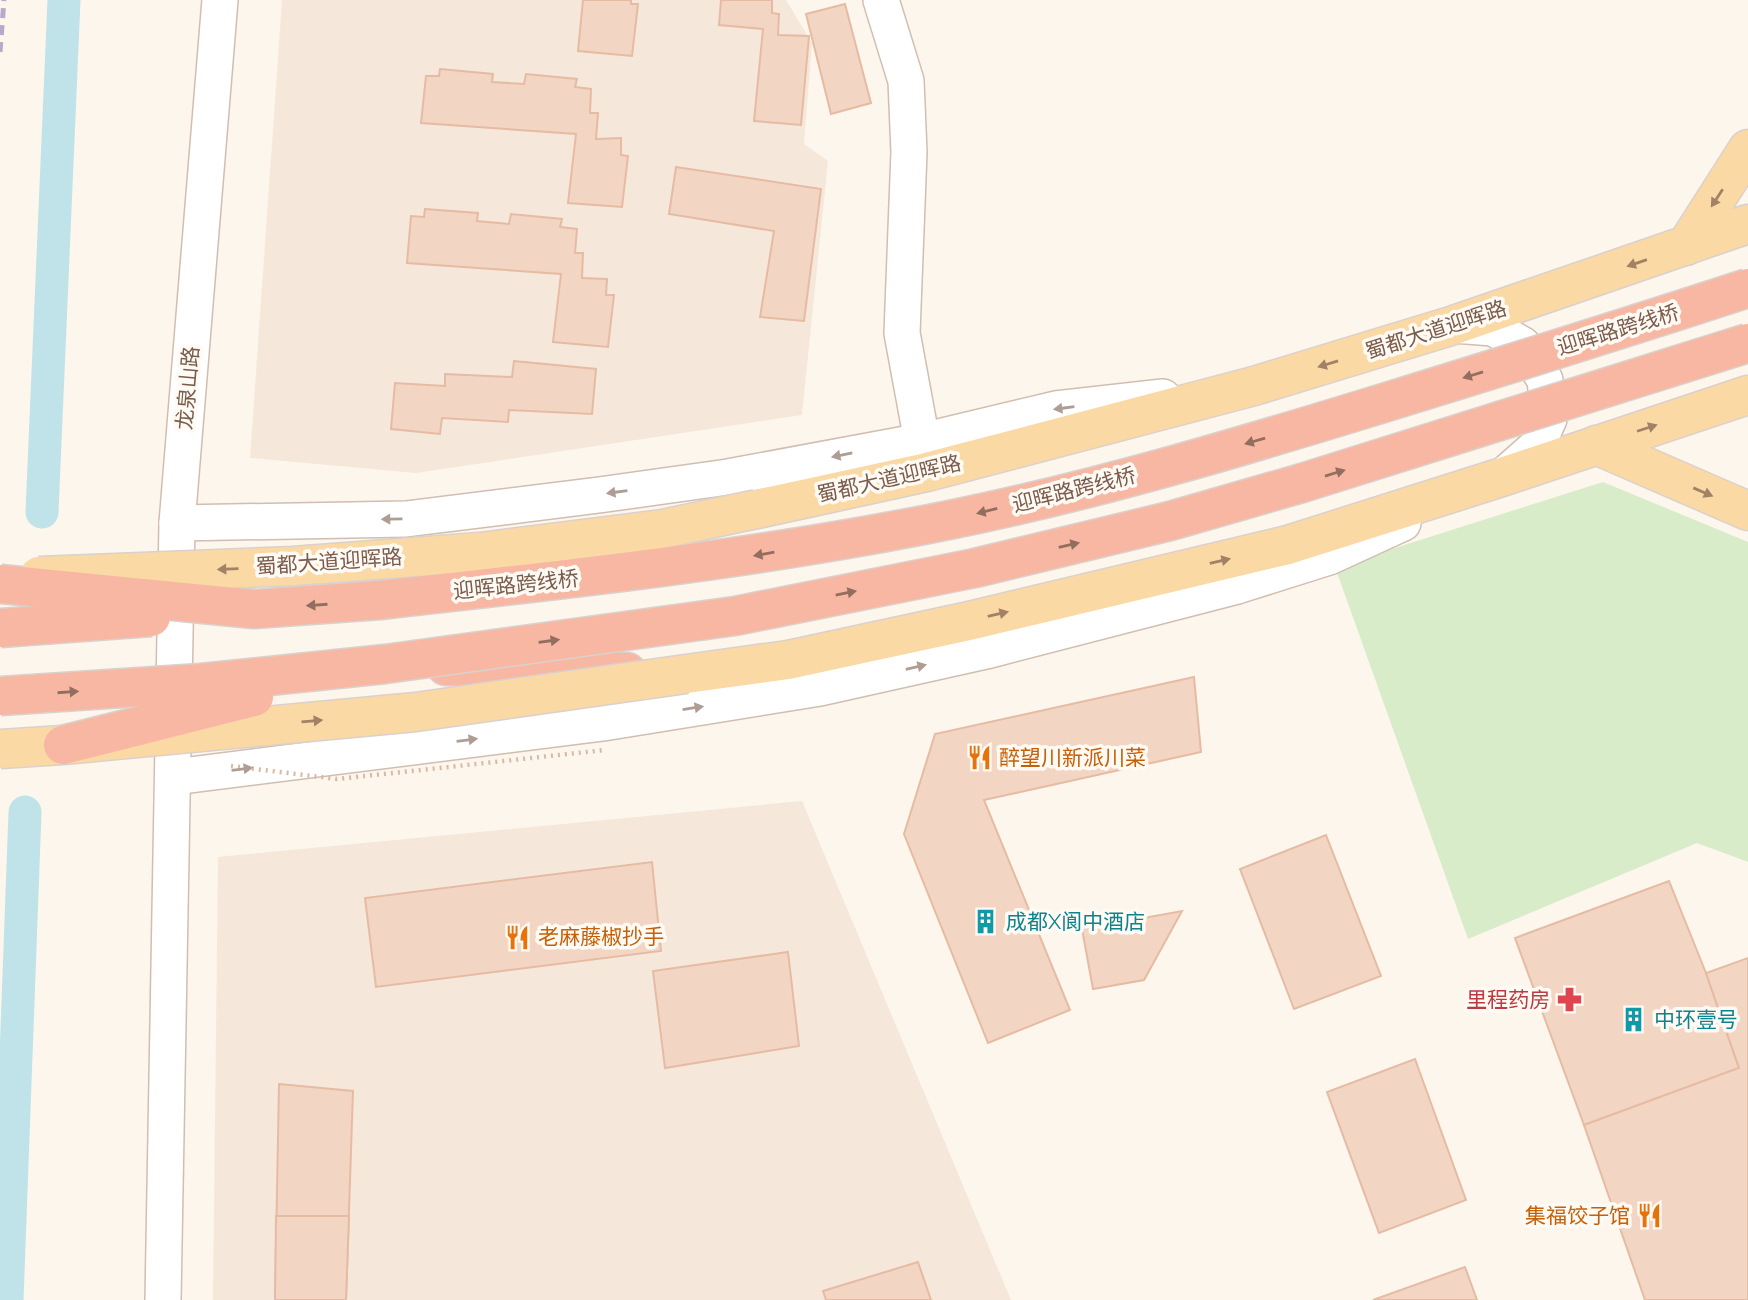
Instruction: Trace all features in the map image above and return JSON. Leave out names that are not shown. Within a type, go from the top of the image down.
[{"type":"highway","name":"迎晖路跨线桥","points":[[380,600],[594,577],[753,556],[956,519],[1137,475],[1288,432],[1748,288]]},
{"type":"highway","points":[[0,696],[201,682],[385,664],[735,616],[988,565],[1170,521],[1302,483],[1748,344]]},
{"type":"highway","points":[[380,600],[662,529]]},
{"type":"highway","points":[[0,584],[254,609]]},
{"type":"highway","name":"蜀都大道迎晖路","points":[[0,628],[380,600]]},
{"type":"highway","points":[[63,745],[385,664],[686,674]]},
{"type":"main road","points":[[1686,246],[1748,149]]},
{"type":"main road","name":"蜀都大道迎晖路","points":[[0,577],[306,565],[480,552],[662,529],[927,472],[1254,386],[1454,325],[1748,224]]},
{"type":"main road","points":[[0,749],[416,712],[788,660],[969,621],[1288,545],[1748,395]]},
{"type":"main road","points":[[1595,445],[1748,511]]},
{"type":"street","name":"龙泉山路","points":[[163,1300],[177,523],[219,0]]},
{"type":"street","points":[[881,0],[905,81],[909,152],[902,333],[922,440]]},
{"type":"street","points":[[174,777],[603,723],[820,688],[961,657],[1237,586],[1329,557],[1502,477],[1537,446],[1549,419],[1545,380],[1523,345],[1493,328],[1454,325]]},
{"type":"street","points":[[177,523],[406,519],[728,477],[922,440],[1056,409],[1254,386]]},
{"type":"path","points":[[225,766],[337,779],[605,750]]},
{"type":"shaded area","points":[[282,0],[786,0],[812,43],[804,144],[828,161],[802,415],[416,473],[250,458]]},
{"type":"shaded area","points":[[802,801],[1011,1300],[213,1300],[218,857]]},
{"type":"green space","points":[[1603,482],[1748,542],[1748,862],[1697,843],[1468,939],[1335,567]]},
{"type":"building","points":[[583,0],[631,0],[631,4],[638,4],[632,56],[578,51]]},
{"type":"building","points":[[721,0],[772,0],[772,13],[779,14],[778,35],[809,36],[801,125],[754,121],[763,29],[719,25]]},
{"type":"building","points":[[845,4],[871,103],[831,114],[806,14]]},
{"type":"building","points":[[440,69],[493,74],[492,82],[524,84],[526,74],[577,79],[575,87],[591,89],[590,113],[598,113],[596,139],[621,138],[621,155],[628,156],[622,207],[568,203],[576,134],[421,123],[426,76],[439,76]]},
{"type":"building","points":[[676,167],[821,189],[804,321],[760,317],[774,231],[669,214]]},
{"type":"building","points":[[425,209],[478,213],[477,221],[509,224],[511,214],[562,219],[560,227],[577,229],[575,253],[583,253],[582,278],[607,279],[606,295],[614,295],[608,347],[553,342],[561,274],[407,263],[411,216],[424,217]]},
{"type":"building","points":[[514,361],[596,369],[592,414],[509,410],[508,422],[442,418],[440,434],[391,429],[395,383],[445,386],[445,374],[512,377]]},
{"type":"building","name":"成都X阆中酒店","points":[[1194,677],[1201,752],[984,800],[1070,1010],[988,1043],[904,834],[935,734]]},
{"type":"building","points":[[1326,835],[1381,976],[1294,1009],[1240,869]]},
{"type":"building","points":[[652,862],[661,951],[376,987],[365,898]]},
{"type":"building","name":"中环壹号","points":[[1669,881],[1706,973],[1739,1068],[1584,1125],[1515,938]]},
{"type":"building","points":[[1182,911],[1144,980],[1093,989],[1082,929]]},
{"type":"building","points":[[788,952],[799,1046],[665,1068],[653,971]]},
{"type":"building","name":"中环壹号","points":[[1748,958],[1748,1300],[1645,1300],[1584,1125],[1739,1068],[1706,973]]},
{"type":"building","points":[[1415,1059],[1466,1200],[1379,1233],[1327,1092]]},
{"type":"building","points":[[279,1084],[353,1091],[346,1300],[275,1300]]},
{"type":"building","points":[[276,1216],[349,1216],[346,1300],[275,1300]]},
{"type":"building","points":[[918,1262],[931,1300],[826,1300],[823,1291]]},
{"type":"building","points":[[1465,1267],[1477,1300],[1373,1300]]},
{"type":"waterway","points":[[42,512],[64,0]]},
{"type":"waterway","points":[[7,1300],[25,812]]},
{"type":"railway","points":[[0,52],[4,0]]},
{"type":"place","name":"醉望川新派川菜","points":[[979,758]]},
{"type":"place","name":"成都X阆中酒店","points":[[986,922]]},
{"type":"place","name":"老麻藤椒抄手","points":[[518,937]]},
{"type":"place","name":"里程药房","points":[[1570,1000]]},
{"type":"place","name":"中环壹号","points":[[1634,1020]]},
{"type":"place","name":"集福饺子馆","points":[[1650,1216]]}]
